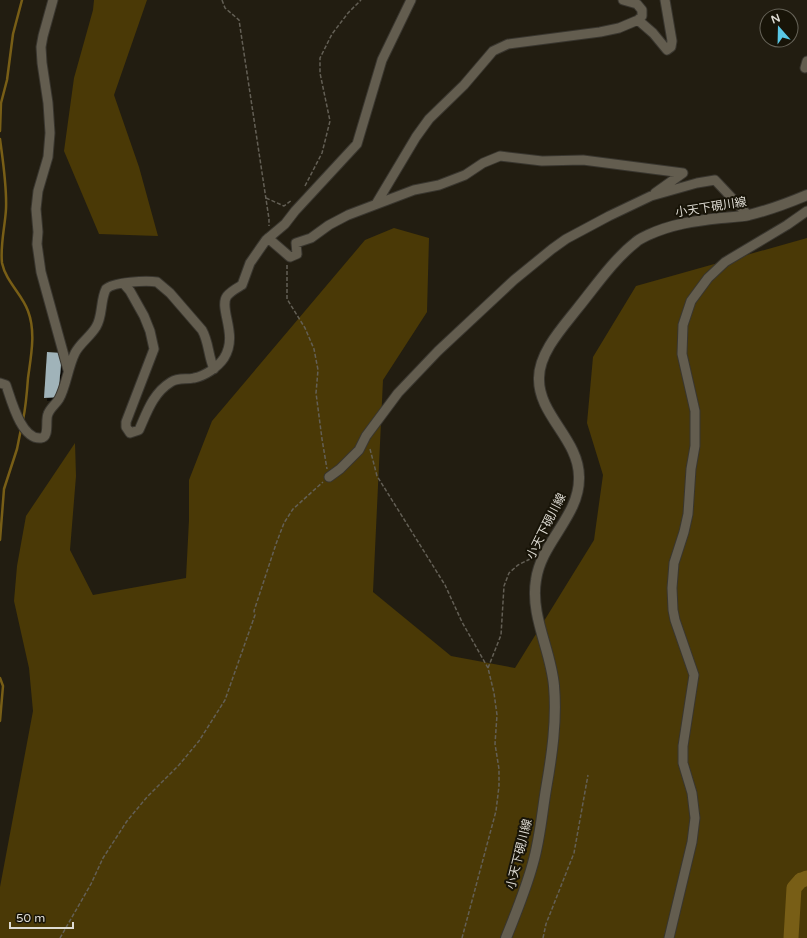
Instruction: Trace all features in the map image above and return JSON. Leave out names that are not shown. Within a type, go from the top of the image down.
[{"type":"main road","name":"小天下硯川線","points":[[506,938],[519,906],[534,861],[549,771],[556,712],[554,682],[549,656],[538,622],[534,596],[536,577],[546,550],[574,506],[579,486],[579,468],[571,445],[553,419],[542,398],[539,379],[542,361],[556,335],[614,263],[637,241],[664,228],[698,220],[748,215],[785,204],[807,195]]},
{"type":"street","points":[[53,0],[42,36],[41,47],[50,133],[48,157],[38,191],[36,209],[38,232],[37,244],[41,272],[68,370]]},
{"type":"street","points":[[124,284],[130,291],[144,316],[154,349],[126,422],[126,427],[130,433],[139,430],[153,400],[159,392],[171,382],[180,378],[194,378],[214,369],[224,358],[230,340],[230,327],[224,304],[225,299],[231,292],[242,285],[250,263],[266,240],[285,224],[295,211],[357,144],[382,60],[410,0]]},
{"type":"street","points":[[376,204],[416,137],[429,119],[464,85],[493,51],[508,44],[600,32],[619,28],[638,20],[642,16],[642,10],[637,4],[622,0]]},
{"type":"street","points":[[638,20],[653,33],[666,50],[671,47],[672,41],[665,0]]},
{"type":"street","points":[[268,238],[290,257],[297,254],[296,243],[311,238],[329,225],[348,215],[414,190],[440,185],[465,175],[484,163],[500,156],[542,161],[583,160],[683,173],[651,196]]},
{"type":"street","points":[[329,477],[340,469],[359,450],[366,436],[398,394],[438,351],[527,268],[566,239],[651,196],[673,189],[715,180],[748,215]]},
{"type":"street","points":[[669,938],[692,842],[695,818],[692,793],[684,763],[683,746],[694,675],[675,620],[672,588],[674,563],[688,514],[695,446],[695,411],[682,354],[683,325],[691,301],[703,283],[714,272],[725,262],[782,228],[807,211]]},
{"type":"street","points":[[0,383],[6,385],[23,429],[33,436],[43,438],[47,429],[48,414],[59,399],[75,353],[96,327],[106,289],[115,284],[152,281],[161,284],[205,334],[214,369]]},
{"type":"path","points":[[222,0],[225,8],[239,20],[269,219],[268,238]]},
{"type":"path","points":[[304,188],[322,153],[330,121],[320,73],[320,58],[332,34],[348,13],[361,0]]},
{"type":"path","points":[[266,198],[284,206],[295,198]]},
{"type":"path","points":[[60,938],[91,884],[103,858],[127,821],[199,741],[225,700],[255,615],[254,611],[284,523],[293,509],[329,477],[316,393],[318,370],[314,349],[305,328],[287,299],[287,265],[290,257]]},
{"type":"path","points":[[366,436],[377,476],[445,585],[462,622],[488,668],[494,693],[496,715],[495,744],[500,786],[496,811],[462,938]]},
{"type":"path","points":[[488,668],[502,634],[504,586],[509,573],[518,565],[546,550]]},
{"type":"path","points":[[543,938],[546,924],[574,853],[588,775]]},
{"type":"shaded area","points":[[94,0],[147,0],[114,95],[139,167],[158,236],[99,234],[64,151],[74,78],[93,10]]},
{"type":"shaded area","points":[[394,228],[429,238],[427,312],[383,380],[373,592],[451,656],[515,668],[594,540],[603,475],[587,423],[593,357],[636,286],[807,238],[807,938],[0,938],[0,887],[33,711],[29,668],[14,601],[17,566],[26,516],[75,443],[76,476],[70,550],[93,595],[186,578],[189,520],[189,480],[212,421],[365,240]]},
{"type":"building","points":[[47,352],[62,353],[58,397],[44,398]]},
{"type":"waterway","points":[[0,131],[1,103],[7,80],[13,34],[22,0]]},
{"type":"waterway","points":[[0,139],[6,192],[2,263],[10,282],[22,299],[28,311],[32,327],[31,353],[23,420]]},
{"type":"waterway","points":[[0,540],[4,489],[17,449],[21,429]]},
{"type":"waterway","points":[[0,678],[3,686],[0,721]]},
{"type":"waterway","points":[[791,938],[794,888],[801,880],[800,881],[807,878]]}]
